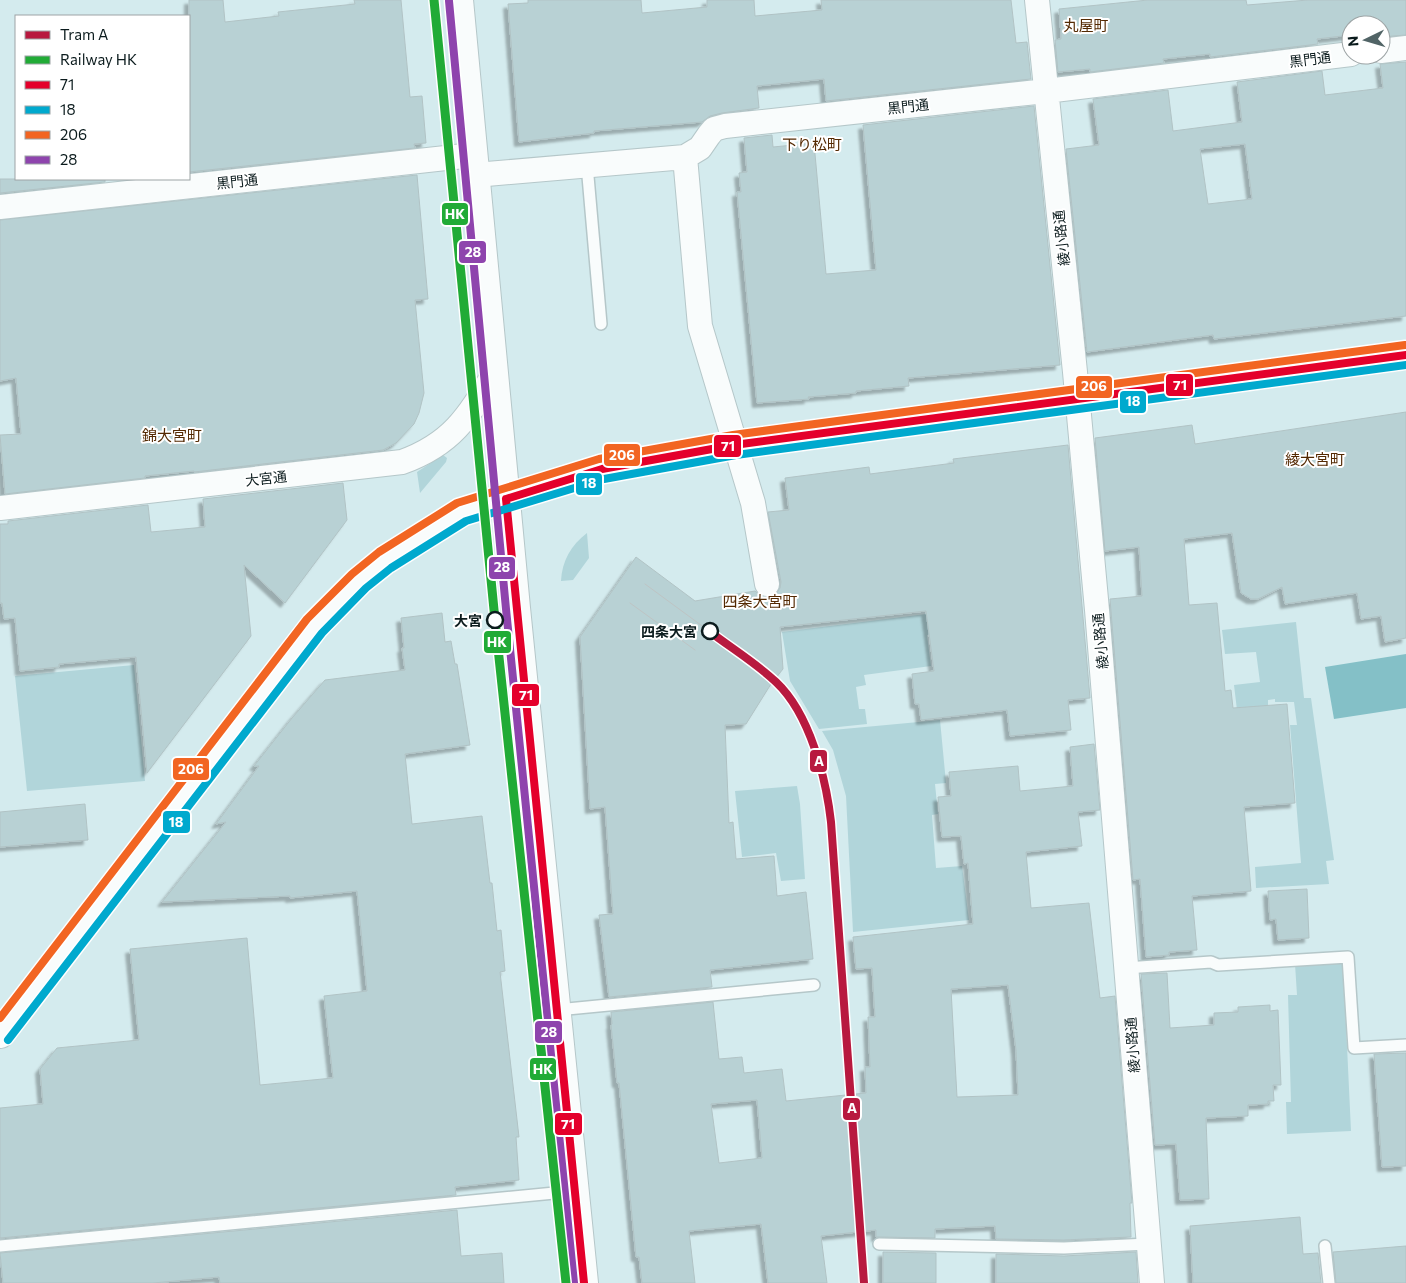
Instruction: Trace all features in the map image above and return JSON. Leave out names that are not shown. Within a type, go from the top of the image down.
[{"type":"street","points":[[459,0],[506,499],[584,1283]]},
{"type":"street","name":"綾小路通","points":[[1037,0],[1078,400],[1097,610],[1152,1283]]},
{"type":"street","points":[[1391,50],[1406,48]]},
{"type":"street","name":"黒門通","points":[[0,207],[474,165],[587,165],[685,157],[700,148],[708,135],[714,130],[726,126],[1046,91],[1341,55]]},
{"type":"street","points":[[685,157],[700,326],[734,445],[753,503],[767,584]]},
{"type":"street","points":[[0,1034],[314,626],[359,581],[398,551],[462,512],[602,469],[734,445],[1406,355]]},
{"type":"street","name":"大宮通","points":[[0,508],[402,462],[427,451],[459,426],[475,405],[494,374]]},
{"type":"lane","points":[[587,165],[601,324]]},
{"type":"lane","points":[[1126,968],[1211,962],[1218,965],[1348,957],[1354,1048],[1406,1045]]},
{"type":"lane","points":[[557,1010],[814,985]]},
{"type":"lane","points":[[0,1246],[575,1191]]},
{"type":"lane","points":[[879,1244],[1064,1248],[1148,1244]]},
{"type":"lane","points":[[1326,1246],[1329,1283]]},
{"type":"shaded area","points":[[443,455],[447,458],[446,462],[420,493],[417,472]]},
{"type":"shaded area","points":[[587,533],[589,558],[573,580],[561,581],[563,567],[568,554]]},
{"type":"shaded area","points":[[934,613],[937,633],[927,635],[931,666],[864,675],[866,685],[856,687],[859,709],[865,709],[867,724],[819,729],[790,681],[782,632]]},
{"type":"shaded area","points":[[1296,622],[1304,698],[1311,698],[1334,860],[1326,861],[1329,884],[1256,888],[1255,867],[1301,863],[1290,725],[1297,725],[1294,702],[1275,702],[1275,699],[1268,700],[1268,708],[1237,710],[1234,685],[1260,682],[1256,652],[1225,654],[1222,630]]},
{"type":"shaded area","points":[[1406,654],[1406,708],[1334,719],[1325,667]]},
{"type":"shaded area","points":[[134,665],[145,781],[27,791],[15,676]]},
{"type":"shaded area","points":[[940,720],[946,783],[935,784],[938,814],[932,815],[936,868],[962,866],[969,920],[853,932],[846,796],[833,750],[822,731]]},
{"type":"shaded area","points":[[797,786],[805,879],[781,881],[776,853],[742,857],[735,791]]},
{"type":"shaded area","points":[[1343,961],[1351,1131],[1287,1134],[1286,1102],[1291,1102],[1288,995],[1297,995],[1295,964]]},
{"type":"building","points":[[189,0],[223,0],[225,22],[279,16],[278,12],[355,4],[354,0],[401,0],[410,97],[422,96],[426,143],[414,144],[415,148],[190,172]]},
{"type":"building","points":[[528,0],[641,0],[642,13],[707,7],[707,0],[754,0],[755,16],[822,10],[821,0],[1011,0],[1016,43],[1027,42],[1031,79],[826,101],[824,79],[757,86],[759,108],[722,113],[710,116],[702,122],[594,131],[594,133],[519,142],[508,4],[528,3]]},
{"type":"building","points":[[1148,0],[1246,0],[1247,5],[1308,0],[1406,0],[1406,35],[1391,36],[1391,15],[1341,15],[1341,36],[1317,39],[1318,44],[1210,57],[1210,54],[1163,59],[1164,63],[1090,72],[1090,69],[1058,72],[1055,40],[1061,39],[1059,9]]},
{"type":"building","points":[[1406,62],[1406,316],[1214,339],[1213,335],[1087,352],[1066,149],[1099,145],[1093,99],[1168,90],[1173,131],[1242,122],[1237,82],[1322,71],[1325,95],[1383,88],[1380,65]],"holes":[[[1245,144],[1252,199],[1208,204],[1200,149]]]},
{"type":"building","points":[[1034,106],[1060,365],[908,378],[909,386],[808,397],[809,399],[757,403],[737,192],[741,192],[739,173],[747,172],[744,138],[772,135],[773,147],[814,143],[826,274],[876,270],[863,125]]},
{"type":"building","points":[[417,175],[428,299],[415,300],[424,393],[414,424],[396,443],[383,450],[145,476],[145,478],[5,494],[0,435],[21,434],[16,378],[0,381],[0,220]]},
{"type":"building","points":[[0,179],[105,180],[105,182],[0,193]]},
{"type":"building","points":[[1406,412],[1406,638],[1385,642],[1381,616],[1361,619],[1357,593],[1285,604],[1282,587],[1258,599],[1251,599],[1241,593],[1232,533],[1184,539],[1189,605],[1217,603],[1225,691],[1231,690],[1233,708],[1287,704],[1295,803],[1244,807],[1251,891],[1192,896],[1197,950],[1169,952],[1169,955],[1146,957],[1140,879],[1133,880],[1110,599],[1142,596],[1139,547],[1105,551],[1095,438],[1192,425],[1195,444]]},
{"type":"building","points":[[1068,445],[1090,698],[1068,700],[1071,730],[1010,736],[1007,710],[921,720],[919,704],[915,704],[912,674],[934,671],[926,611],[780,627],[783,669],[771,684],[746,724],[725,725],[729,823],[733,822],[736,859],[774,856],[777,896],[806,892],[813,959],[710,970],[712,987],[609,997],[599,915],[613,914],[605,807],[590,809],[580,637],[636,557],[695,601],[755,591],[762,597],[770,597],[776,594],[781,582],[768,512],[789,510],[785,478],[869,467],[870,474],[954,463],[953,459]]},
{"type":"building","points":[[343,483],[347,520],[285,603],[244,565],[251,636],[147,773],[136,657],[59,664],[59,667],[20,671],[15,618],[4,619],[2,603],[0,603],[0,524],[8,524],[8,521],[148,505],[151,532],[205,527],[203,499]]},
{"type":"building","points":[[442,613],[445,642],[451,641],[455,664],[457,664],[470,745],[405,754],[412,824],[482,816],[497,931],[501,930],[505,971],[500,972],[519,1137],[516,1137],[519,1180],[455,1187],[456,1195],[0,1238],[0,1108],[43,1104],[40,1069],[57,1048],[139,1040],[130,949],[247,938],[260,1085],[333,1078],[324,996],[367,991],[357,891],[290,898],[290,896],[162,902],[226,822],[216,824],[259,766],[254,766],[325,680],[405,670],[401,618]]},
{"type":"building","points":[[1094,744],[1100,810],[1078,812],[1082,846],[1026,852],[1031,908],[1089,903],[1100,998],[1115,996],[1132,1203],[1130,1203],[1131,1237],[1064,1240],[996,1239],[995,1226],[935,1229],[935,1238],[876,1237],[876,1230],[821,1236],[827,1283],[768,1283],[761,1224],[689,1231],[695,1283],[642,1283],[639,1257],[636,1257],[611,1012],[713,1002],[719,1059],[742,1057],[744,1073],[782,1069],[786,1101],[866,1093],[865,1067],[870,1067],[868,1017],[875,1017],[872,968],[856,969],[853,937],[973,924],[968,863],[964,864],[961,836],[942,837],[938,797],[951,796],[949,772],[1018,766],[1020,791],[1073,786],[1070,747]],"holes":[[[1008,985],[1016,1050],[1018,1095],[957,1097],[951,989]],[[757,1100],[762,1158],[719,1163],[711,1104]]]},
{"type":"building","points":[[85,804],[88,840],[0,847],[0,812]]},
{"type":"building","points":[[1307,889],[1309,938],[1278,940],[1276,919],[1270,920],[1268,891]]},
{"type":"building","points":[[1167,973],[1170,1028],[1214,1025],[1214,1013],[1238,1012],[1238,1007],[1270,1005],[1270,1011],[1278,1010],[1281,1085],[1273,1085],[1274,1101],[1268,1101],[1268,1104],[1248,1105],[1248,1116],[1206,1118],[1209,1199],[1180,1200],[1176,1144],[1155,1145],[1141,974]]},
{"type":"building","points":[[1406,1053],[1406,1166],[1382,1167],[1374,1054]]},
{"type":"building","points":[[457,1210],[461,1256],[502,1253],[504,1283],[220,1283],[219,1277],[153,1283],[3,1283],[0,1253]]},
{"type":"building","points":[[1300,1217],[1303,1254],[1318,1253],[1321,1283],[1193,1283],[1190,1226]]},
{"type":"building","points":[[1406,1246],[1406,1283],[1336,1283],[1333,1252]]},
{"type":"building","points":[[883,1252],[936,1253],[936,1283],[883,1283]]},
{"type":"building","points":[[1136,1252],[1138,1283],[996,1283],[996,1254],[1064,1256]]},
{"type":"tram line","points":[[645,584],[709,631]]},
{"type":"tram line","points":[[630,603],[695,650]]},
{"type":"tram line","name":"A","points":[[709,631],[760,668],[788,695],[807,729],[825,786],[831,822],[864,1283]]},
{"type":"rail line","name":"HK","points":[[434,0],[495,620],[566,1283]]},
{"type":"transit line","name":"28","points":[[449,1],[506,609],[574,1283]]},
{"type":"transit line","name":"206","points":[[0,1018],[307,619],[352,574],[379,552],[457,503],[599,459],[733,435],[1405,345]]},
{"type":"transit line","name":"71","points":[[506,499],[602,469],[734,445],[1406,355]]},
{"type":"transit line","name":"18","points":[[8,1040],[322,633],[366,588],[391,568],[466,521],[604,479],[736,455],[1406,365]]},
{"type":"transit line","name":"71","points":[[506,499],[584,1283]]},
{"type":"place","name":"大宮","points":[[495,620]]},
{"type":"place","name":"四条大宮","points":[[710,631]]},
{"type":"district","name":"丸屋町","points":[[1086,25]]},
{"type":"district","name":"下り松町","points":[[812,144]]},
{"type":"district","name":"錦大宮町","points":[[172,435]]},
{"type":"district","name":"綾大宮町","points":[[1315,459]]},
{"type":"district","name":"四条大宮町","points":[[760,601]]}]
